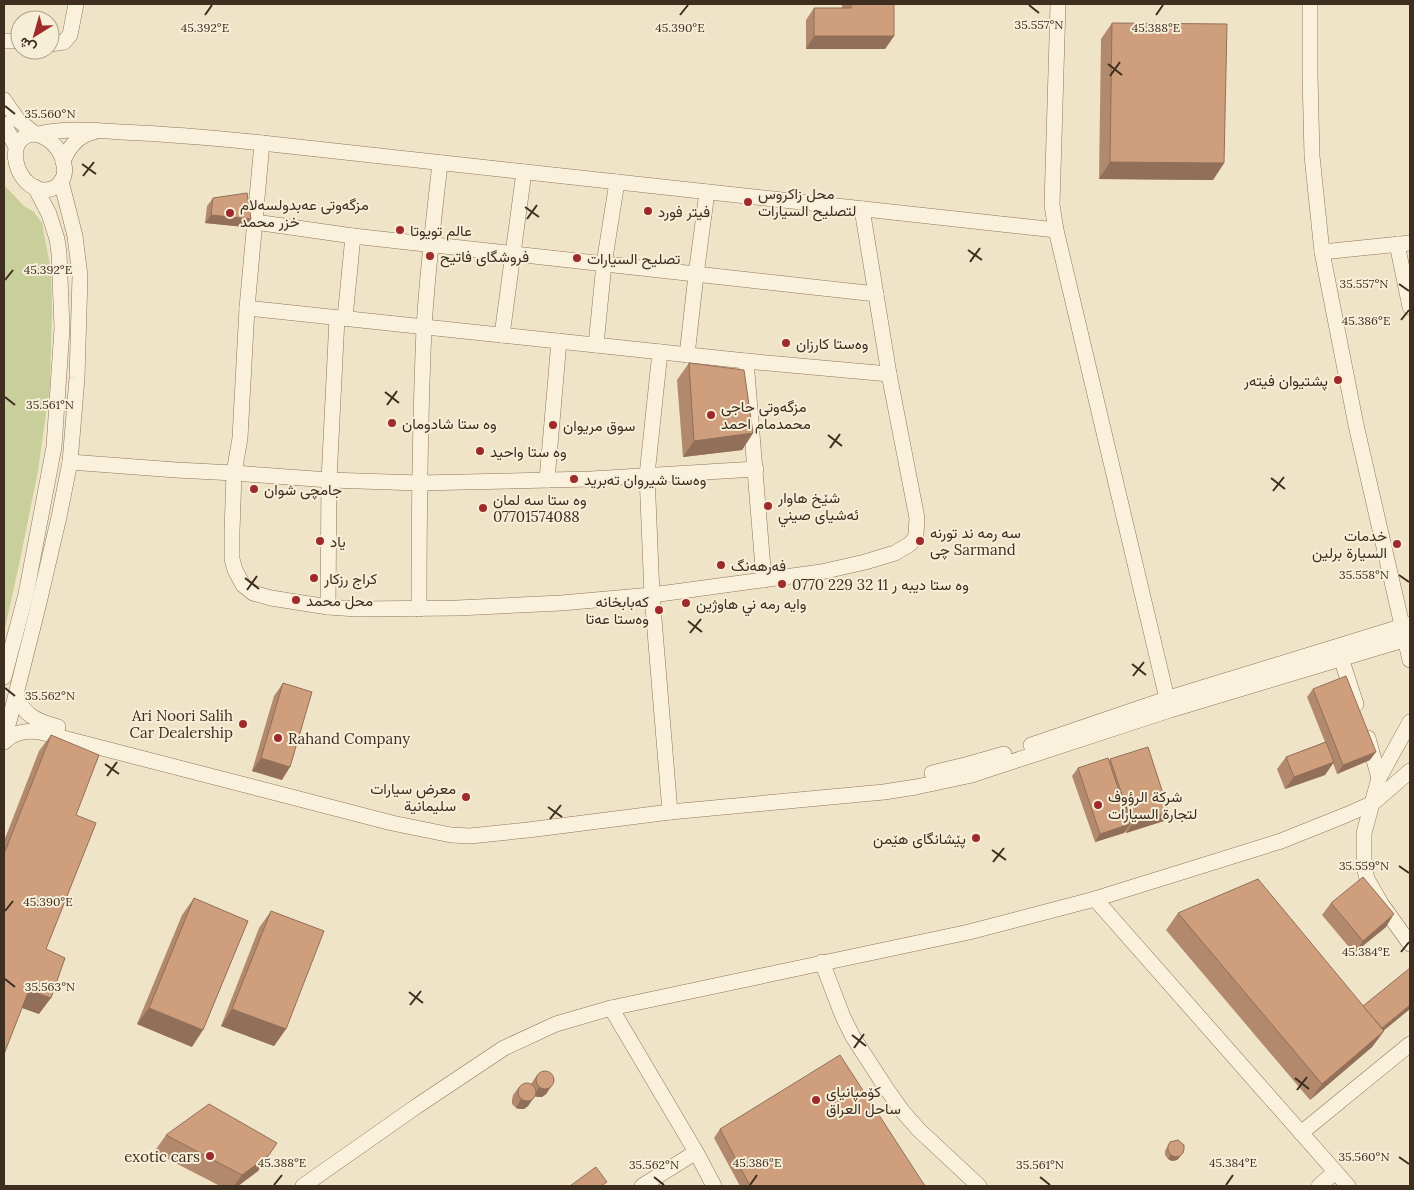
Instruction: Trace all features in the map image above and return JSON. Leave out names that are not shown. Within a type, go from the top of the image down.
[{"type":"street","points":[[60,43],[64,42],[70,35],[76,4]]},
{"type":"street","points":[[1058,4],[1052,205],[1056,230],[1168,705]]},
{"type":"street","points":[[1310,4],[1312,156],[1322,252],[1356,425],[1407,632],[1410,660]]},
{"type":"street","points":[[4,100],[18,120],[36,134],[55,145],[59,151],[65,170],[62,181],[75,236],[80,276],[77,378],[70,462],[59,516],[16,695],[4,737]]},
{"type":"street","points":[[4,124],[16,147]]},
{"type":"street","points":[[62,181],[52,188],[41,190],[30,185],[19,170],[14,152],[22,138],[27,135],[63,130],[164,134],[262,143],[1056,230]]},
{"type":"street","points":[[63,162],[76,141],[82,136],[98,131]]},
{"type":"street","points":[[262,143],[247,308],[240,438],[234,473],[232,558],[239,580],[253,593],[265,597],[328,607],[419,609],[561,603],[652,595],[821,572],[864,562],[902,550],[915,538],[917,518],[889,374],[862,209]]},
{"type":"street","points":[[419,609],[419,483],[424,327],[440,163]]},
{"type":"street","points":[[502,335],[524,172]]},
{"type":"street","points":[[596,345],[604,264],[617,182]]},
{"type":"street","points":[[4,677],[26,594],[54,447],[62,328],[60,252],[49,214],[35,187]]},
{"type":"street","points":[[687,355],[707,192]]},
{"type":"street","points":[[255,222],[353,236],[876,294]]},
{"type":"street","points":[[328,607],[329,480],[341,318],[353,236]]},
{"type":"street","points":[[1322,252],[1404,243],[1410,307]]},
{"type":"street","points":[[247,308],[559,342],[889,374]]},
{"type":"street","points":[[548,480],[559,342]]},
{"type":"street","points":[[660,352],[646,475],[652,595],[669,808]]},
{"type":"street","points":[[746,361],[764,580]]},
{"type":"street","points":[[70,462],[329,480],[419,483],[591,479],[756,469]]},
{"type":"street","points":[[1168,705],[1341,658],[1407,632]]},
{"type":"street","points":[[4,742],[20,732],[40,732],[387,818],[452,827],[528,826],[856,785],[915,782],[972,775],[1168,705],[1407,632]]},
{"type":"street","points":[[1341,658],[1379,778]]},
{"type":"street","points":[[16,695],[28,715],[42,723],[387,818]]},
{"type":"street","points":[[1410,722],[1379,778],[1364,833],[1364,866],[1367,879],[1382,905],[1410,944]]},
{"type":"street","points":[[303,1186],[504,1048],[556,1024],[611,1008],[969,932],[1095,899],[1281,841],[1339,818],[1373,803],[1410,771]]},
{"type":"street","points":[[1095,899],[1348,1186]]},
{"type":"street","points":[[822,962],[843,1017],[853,1037],[886,1088],[919,1130],[979,1186]]},
{"type":"street","points":[[611,1008],[714,1186]]},
{"type":"street","points":[[1301,1133],[1410,1044]]},
{"type":"street","points":[[642,1186],[696,1152]]},
{"type":"street","points":[[1319,1186],[1335,1172]]},
{"type":"green space","points":[[4,185],[24,206],[34,212],[42,223],[51,270],[52,310],[50,386],[38,471],[4,633]]},
{"type":"building","points":[[851,4],[894,4],[894,36],[814,36],[814,8],[851,8]]},
{"type":"building","points":[[1112,23],[1227,24],[1224,163],[1110,162]]},
{"type":"building","points":[[247,193],[251,219],[211,215],[213,198]]},
{"type":"building","points":[[689,363],[744,370],[753,433],[694,441]]},
{"type":"building","points":[[1346,676],[1376,752],[1343,765],[1313,689]]},
{"type":"building","name":"Rahand Company","points":[[283,683],[312,692],[290,767],[261,758]]},
{"type":"building","points":[[51,735],[99,755],[76,815],[96,823],[46,949],[65,958],[51,998],[29,990],[4,1054],[4,854]]},
{"type":"building","points":[[1326,742],[1334,762],[1294,777],[1286,757]]},
{"type":"building","points":[[1148,747],[1169,812],[1132,824],[1110,759]]},
{"type":"building","name":"شركة الرؤوف لتجارة السيارات","points":[[1108,758],[1130,824],[1100,834],[1078,768]]},
{"type":"building","points":[[1363,877],[1394,914],[1363,941],[1331,903]]},
{"type":"building","points":[[1258,879],[1384,1031],[1322,1084],[1178,913]]},
{"type":"building","points":[[194,898],[248,921],[203,1030],[149,1008]]},
{"type":"building","points":[[271,911],[324,931],[286,1029],[232,1009]]},
{"type":"building","points":[[1410,968],[1410,1005],[1382,1028],[1363,1006]]},
{"type":"building","name":"کۆمپانیای ساحل العراق","points":[[840,1055],[925,1186],[750,1186],[720,1129]]},
{"type":"building","points":[[545,1071],[551,1074],[554,1080],[551,1086],[545,1089],[539,1086],[536,1080],[539,1074]]},
{"type":"building","points":[[527,1083],[533,1086],[536,1092],[533,1098],[527,1101],[521,1098],[518,1092],[521,1086]]},
{"type":"building","points":[[209,1104],[277,1143],[269,1155],[242,1175],[166,1135]]},
{"type":"building","points":[[1178,1140],[1184,1145],[1184,1149],[1180,1156],[1175,1157],[1168,1151],[1168,1146],[1170,1142]]},
{"type":"building","points":[[596,1167],[607,1182],[601,1186],[570,1186]]},
{"type":"place","name":"محل زاكروس لتصليح السيارات","points":[[748,202]]},
{"type":"place","name":"فيتر فورد","points":[[648,211]]},
{"type":"place","name":"مزگەوتی عەبدولسەلام خزر محمد","points":[[230,213]]},
{"type":"place","name":"عالم تويوتا","points":[[400,230]]},
{"type":"place","name":"فروشگاى فاتيح","points":[[430,256]]},
{"type":"place","name":"تصليح السيارات","points":[[577,258]]},
{"type":"place","name":"وەستا کارزان","points":[[786,343]]},
{"type":"place","name":"پشتیوان فیتەر","points":[[1338,380]]},
{"type":"place","name":"مزگەوتی حاجی محمدمام احمد","points":[[711,415]]},
{"type":"place","name":"وه ستا شادومان","points":[[392,423]]},
{"type":"place","name":"سوق مریوان","points":[[553,425]]},
{"type":"place","name":"وه ستا واحید","points":[[480,451]]},
{"type":"place","name":"وەستا شیروان تەبرید","points":[[574,479]]},
{"type":"place","name":"جامچی شوان","points":[[254,489]]},
{"type":"place","name":"شێخ هاوار ئەشیای صيني","points":[[768,506]]},
{"type":"place","name":"وه ستا سه لمان 07701574088","points":[[483,508]]},
{"type":"place","name":"ياد","points":[[320,541]]},
{"type":"place","name":"سه رمه ند تورنه چی Sarmand","points":[[920,541]]},
{"type":"place","name":"خدمات السیارة برلین","points":[[1397,544]]},
{"type":"place","name":"فەرهەنگ","points":[[721,565]]},
{"type":"place","name":"كراج رزكار","points":[[314,578]]},
{"type":"place","name":"وه ستا دیبه ر 11 32 229 0770","points":[[782,584]]},
{"type":"place","name":"محل محمد","points":[[296,600]]},
{"type":"place","name":"وايه رمه ني هاوژين","points":[[686,603]]},
{"type":"place","name":"کەبابخانە وەستا عەتا","points":[[659,610]]},
{"type":"place","name":"Ari Noori Salih Car Dealership","points":[[243,724]]},
{"type":"place","name":"Rahand Company","points":[[278,738]]},
{"type":"place","name":"معرض سيارات سليمانية","points":[[466,797]]},
{"type":"place","name":"شركة الرؤوف لتجارة السيارات","points":[[1098,805]]},
{"type":"place","name":"پێشانگای هێمن","points":[[976,838]]},
{"type":"place","name":"کۆمپانیای ساحل العراق","points":[[816,1100]]},
{"type":"place","name":"exotic cars","points":[[210,1156]]}]
